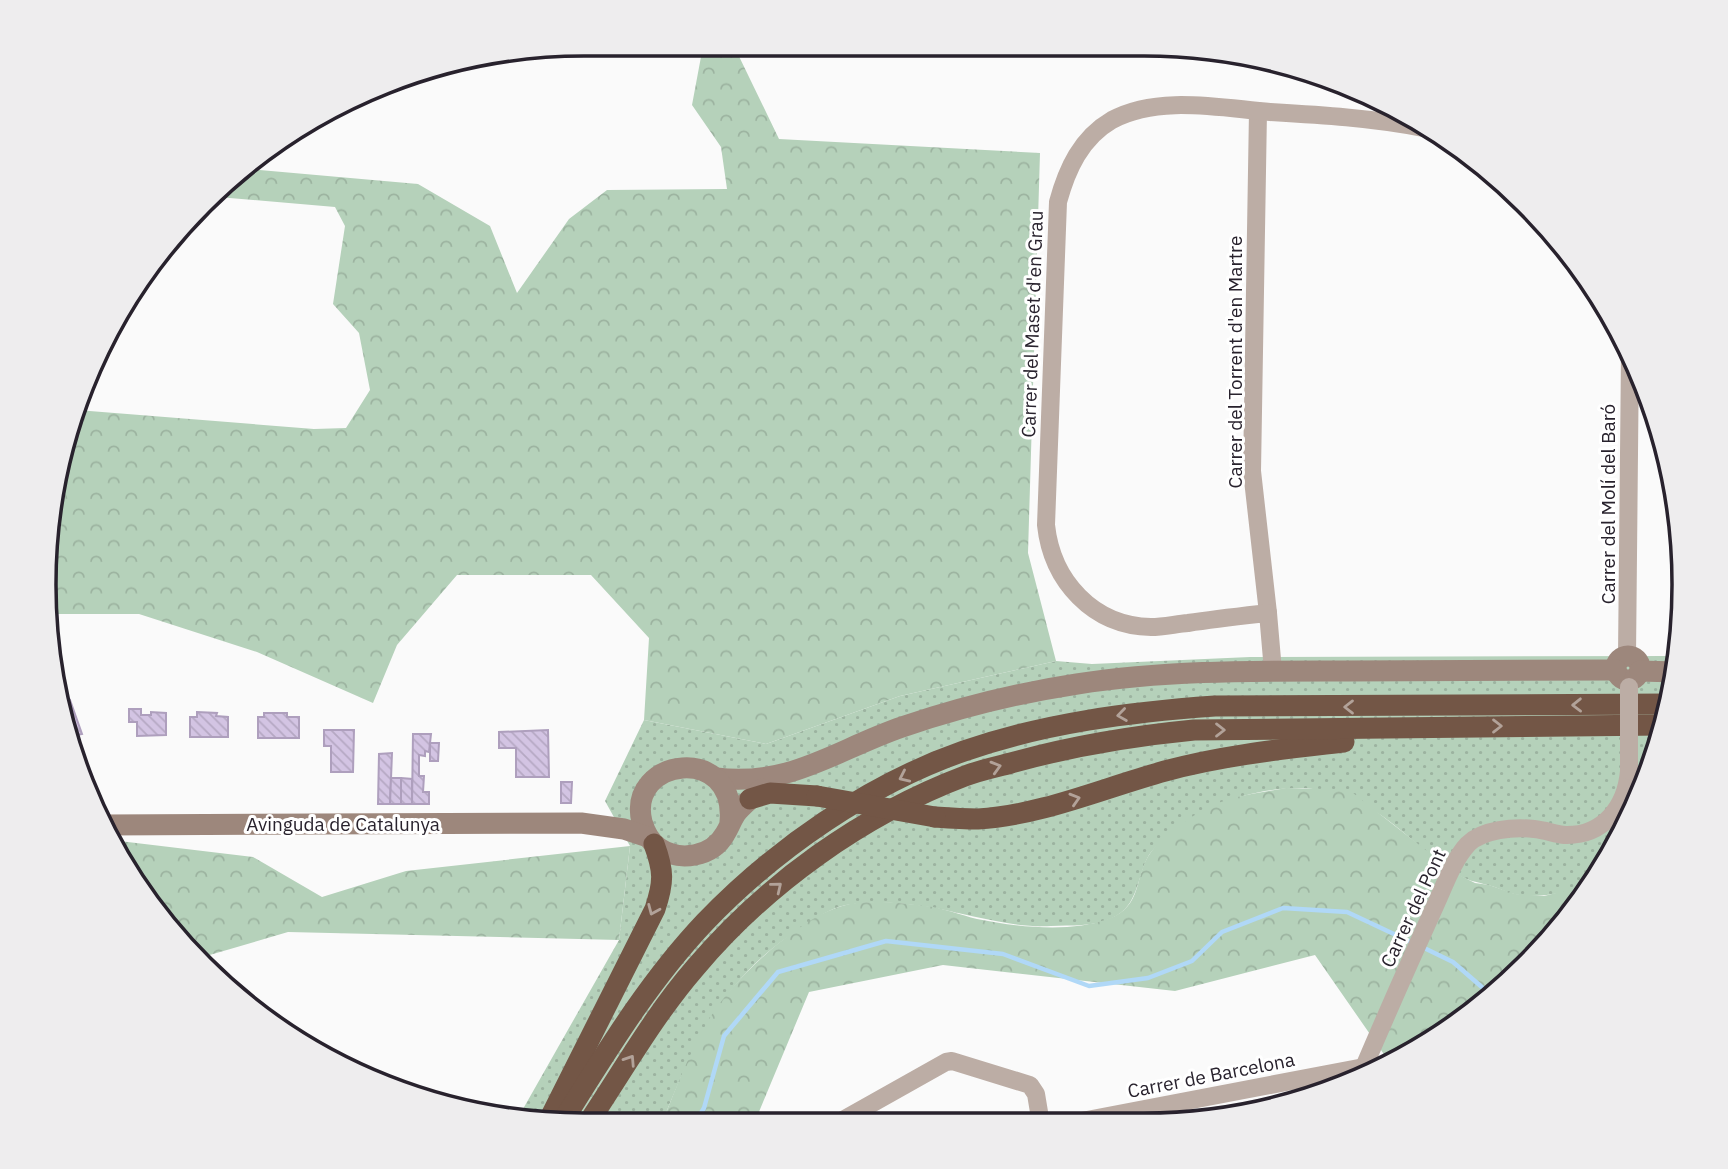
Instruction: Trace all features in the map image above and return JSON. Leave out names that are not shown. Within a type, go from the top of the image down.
[{"type":"highway","points":[[568,1113],[640,1000],[704,923],[742,887],[784,850],[865,798],[916,771],[965,751],[1097,718],[1201,707],[1658,704]]},
{"type":"highway","points":[[595,1113],[694,969],[769,892],[820,854],[923,794],[967,775],[1039,755],[1133,736],[1194,730],[1653,725]]},
{"type":"highway","points":[[750,800],[770,793],[817,796],[935,817],[979,819],[1039,809],[1166,771],[1225,758],[1293,746],[1370,739],[1429,727]]},
{"type":"highway","points":[[553,1112],[654,909],[663,878],[662,863],[651,841]]},
{"type":"street","name":"Carrer del Maset d'en Grau","points":[[1268,613],[1154,627],[1127,624],[1098,612],[1072,590],[1053,560],[1046,525],[1055,226],[1058,202],[1069,168],[1093,135],[1111,121],[1148,108],[1178,106],[1349,117],[1405,125]]},
{"type":"street","name":"Carrer del Torrent d'en Martre","points":[[1258,111],[1252,471],[1268,613]]},
{"type":"street","name":"Carrer del Molí del Baró","points":[[1628,673],[1630,378]]},
{"type":"street","points":[[1268,613],[1273,671]]},
{"type":"street","points":[[785,775],[748,781],[716,778],[691,767],[677,767],[658,776],[645,793],[641,817],[651,841],[674,855],[689,857],[715,846],[730,822],[750,800],[768,784],[785,775],[901,728],[963,709],[1046,690],[1133,677],[1218,671],[1664,672]]},
{"type":"street","name":"Carrer del Pont","points":[[1367,1063],[1447,880],[1468,845],[1485,834],[1526,828],[1564,835],[1576,834],[1598,827],[1608,820],[1622,803],[1629,771],[1628,673]]},
{"type":"street","points":[[716,778],[729,798],[730,822]]},
{"type":"street","name":"Avinguda de Catalunya","points":[[581,823],[617,815],[645,793]]},
{"type":"street","name":"Avinguda de Catalunya","points":[[115,825],[581,823],[624,829],[651,841]]},
{"type":"street","points":[[855,1113],[952,1061],[1031,1085],[1036,1094],[1039,1113]]},
{"type":"street","name":"Carrer de Barcelona","points":[[1129,1113],[1336,1077]]},
{"type":"green space","points":[[701,56],[739,56],[779,139],[1040,153],[1028,553],[1056,661],[900,696],[766,744],[644,720],[649,638],[591,575],[457,575],[397,645],[373,703],[257,652],[139,614],[57,614],[57,550],[61,516],[66,481],[86,411],[314,429],[346,428],[370,390],[359,333],[333,304],[345,226],[335,207],[225,198],[257,170],[418,184],[490,226],[517,293],[569,219],[607,190],[727,189],[721,147],[692,105]]},
{"type":"green space","points":[[1667,656],[1654,721],[1632,787],[1601,849],[1576,888],[1533,896],[1511,893],[1456,874],[1394,825],[1357,802],[1311,789],[1266,791],[1231,800],[1183,825],[1149,855],[1136,891],[1121,913],[1097,923],[1035,926],[1005,923],[898,903],[866,903],[834,908],[777,945],[734,987],[702,1035],[666,1113],[584,1113],[523,1109],[619,940],[630,846],[605,801],[644,720],[766,744],[900,696],[1056,661],[1092,664],[1250,657]]},
{"type":"green space","points":[[1286,788],[1353,793],[1455,873],[1475,883],[1515,894],[1544,896],[1576,887],[1541,933],[1492,982],[1437,1024],[1384,1054],[1315,955],[1175,991],[943,965],[809,992],[759,1113],[666,1113],[695,1045],[708,1021],[732,988],[767,953],[824,913],[852,904],[884,902],[932,907],[977,919],[1026,926],[1077,926],[1108,919],[1127,907],[1133,899],[1145,862],[1157,844],[1205,809],[1247,795]]},
{"type":"green space","points":[[123,841],[253,857],[322,897],[406,871],[630,846],[619,940],[288,932],[208,955],[165,906]]},
{"type":"building","points":[[70,700],[82,734],[78,735]]},
{"type":"building","points":[[129,709],[141,709],[141,715],[151,715],[151,712],[166,713],[166,735],[137,736],[137,722],[129,722]]},
{"type":"building","points":[[197,712],[217,713],[216,716],[228,717],[228,737],[190,737],[190,717],[197,717]]},
{"type":"building","points":[[264,713],[287,713],[287,717],[299,717],[299,738],[258,738],[258,717],[264,717]]},
{"type":"building","points":[[324,730],[354,730],[353,772],[331,772],[331,746],[324,746]]},
{"type":"building","points":[[548,730],[549,777],[516,777],[516,748],[499,748],[499,732]]},
{"type":"building","points":[[413,734],[431,734],[429,752],[425,751],[425,756],[419,755],[419,776],[424,776],[423,792],[429,792],[429,804],[412,804]]},
{"type":"building","points":[[430,743],[439,743],[438,761],[430,761]]},
{"type":"building","points":[[392,753],[390,804],[378,804],[379,754]]},
{"type":"building","points":[[391,778],[401,778],[401,804],[390,804]]},
{"type":"building","points":[[401,778],[412,779],[412,804],[401,804]]},
{"type":"building","points":[[561,782],[572,782],[571,803],[561,803]]},
{"type":"waterway","points":[[701,1113],[724,1036],[778,972],[886,941],[1003,954],[1089,986],[1148,978],[1192,961],[1222,932],[1283,908],[1347,912],[1413,943]]},
{"type":"waterway","points":[[1420,946],[1453,962],[1484,989]]}]
